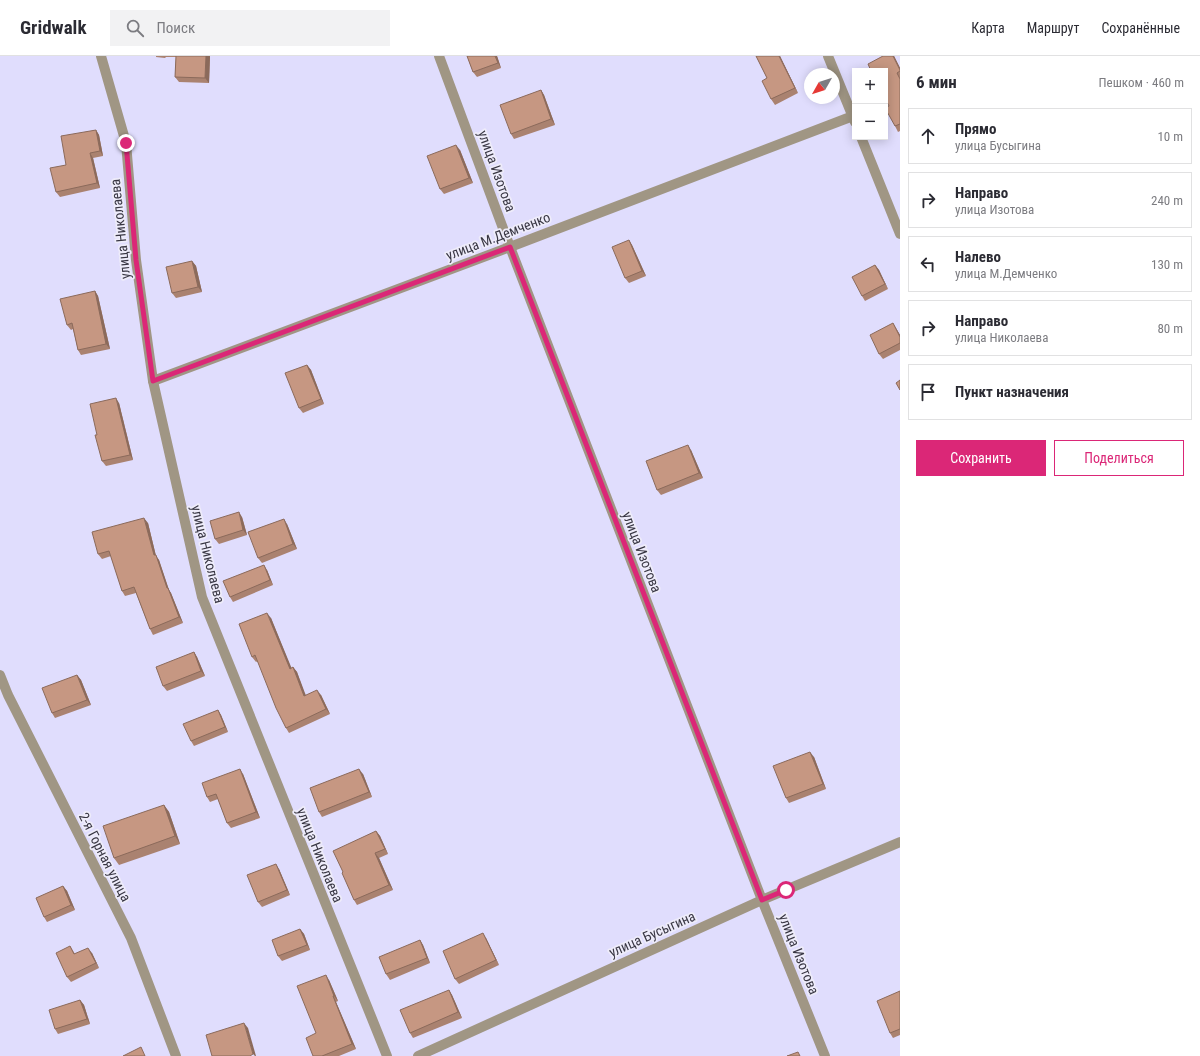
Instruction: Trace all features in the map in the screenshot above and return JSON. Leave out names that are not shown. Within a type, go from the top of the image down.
[{"type":"street","name":"улица Николаева","points":[[101,56],[126,143],[136,260],[153,381],[202,597],[387,1056]]},
{"type":"street","name":"улица Изотова","points":[[439,56],[510,247],[762,900],[825,1056]]},
{"type":"street","points":[[828,56],[852,114]]},
{"type":"street","name":"улица М.Демченко","points":[[153,381],[852,120]]},
{"type":"street","points":[[862,140],[900,234]]},
{"type":"street","name":"2-я Горная улица","points":[[0,675],[8,695],[130,938],[176,1056]]},
{"type":"street","name":"улица Бусыгина","points":[[418,1056],[762,900],[900,842]]},
{"type":"building","points":[[176,56],[206,56],[205,78],[175,77]]},
{"type":"building","points":[[467,56],[495,56],[498,63],[473,72]]},
{"type":"building","points":[[756,56],[779,56],[795,88],[771,99],[762,81],[767,78]]},
{"type":"building","points":[[883,56],[893,56],[900,70],[897,73],[900,79],[900,124],[895,126],[888,113],[888,68],[870,68],[868,64]]},
{"type":"building","points":[[541,90],[551,119],[511,134],[500,105]]},
{"type":"building","points":[[96,130],[100,151],[90,153],[97,183],[56,192],[50,168],[66,165],[61,136]]},
{"type":"building","points":[[456,145],[469,178],[440,189],[427,156]]},
{"type":"building","points":[[629,240],[642,271],[625,278],[612,247]]},
{"type":"building","points":[[192,261],[198,287],[172,293],[166,267]]},
{"type":"building","points":[[875,265],[885,284],[862,296],[852,277]]},
{"type":"building","points":[[95,291],[106,344],[78,350],[72,323],[67,325],[60,299]]},
{"type":"building","points":[[893,323],[900,337],[900,343],[879,354],[870,335]]},
{"type":"building","points":[[307,365],[321,399],[299,408],[285,373]]},
{"type":"building","points":[[900,380],[900,390],[896,383]]},
{"type":"building","points":[[116,398],[130,455],[102,461],[95,435],[97,435],[90,404]]},
{"type":"building","points":[[688,445],[699,473],[657,490],[646,461]]},
{"type":"building","points":[[239,512],[243,530],[215,539],[210,521]]},
{"type":"building","points":[[144,518],[154,555],[156,555],[179,617],[150,629],[134,587],[122,591],[109,551],[98,554],[92,532]]},
{"type":"building","points":[[284,519],[293,544],[258,558],[248,532]]},
{"type":"building","points":[[264,565],[270,580],[230,597],[223,581]]},
{"type":"building","points":[[267,613],[290,669],[293,667],[304,696],[317,690],[326,709],[286,728],[276,708],[255,655],[252,657],[239,624]]},
{"type":"building","points":[[194,652],[201,671],[163,686],[156,667]]},
{"type":"building","points":[[77,675],[87,700],[52,713],[42,688]]},
{"type":"building","points":[[218,710],[225,727],[191,741],[183,724]]},
{"type":"building","points":[[810,752],[823,784],[786,798],[773,766]]},
{"type":"building","points":[[240,769],[256,812],[227,823],[216,794],[207,797],[202,783]]},
{"type":"building","points":[[359,769],[369,792],[319,812],[310,788]]},
{"type":"building","points":[[164,805],[175,836],[114,858],[103,826]]},
{"type":"building","points":[[376,831],[385,849],[375,853],[389,885],[354,900],[333,851]]},
{"type":"building","points":[[276,864],[287,890],[258,902],[247,875]]},
{"type":"building","points":[[63,886],[71,905],[44,917],[36,898]]},
{"type":"building","points":[[300,929],[307,945],[278,956],[272,940]]},
{"type":"building","points":[[483,933],[496,960],[455,979],[443,951]]},
{"type":"building","points":[[420,940],[427,958],[386,974],[379,957]]},
{"type":"building","points":[[70,946],[74,954],[88,948],[96,963],[67,977],[56,953]]},
{"type":"building","points":[[326,975],[352,1044],[322,1056],[313,1056],[306,1038],[316,1033],[297,986]]},
{"type":"building","points":[[449,990],[458,1012],[410,1033],[400,1010]]},
{"type":"building","points":[[900,991],[900,1029],[890,1033],[877,1001]]},
{"type":"building","points":[[80,1000],[87,1019],[55,1029],[49,1010]]},
{"type":"building","points":[[244,1023],[253,1054],[250,1056],[212,1056],[206,1035]]},
{"type":"building","points":[[141,1047],[145,1056],[123,1056]]},
{"type":"building","points":[[798,1052],[800,1056],[787,1056]]},
{"type":"route","points":[[126,143],[136,260],[153,381],[510,247],[762,900],[786,890]]}]
